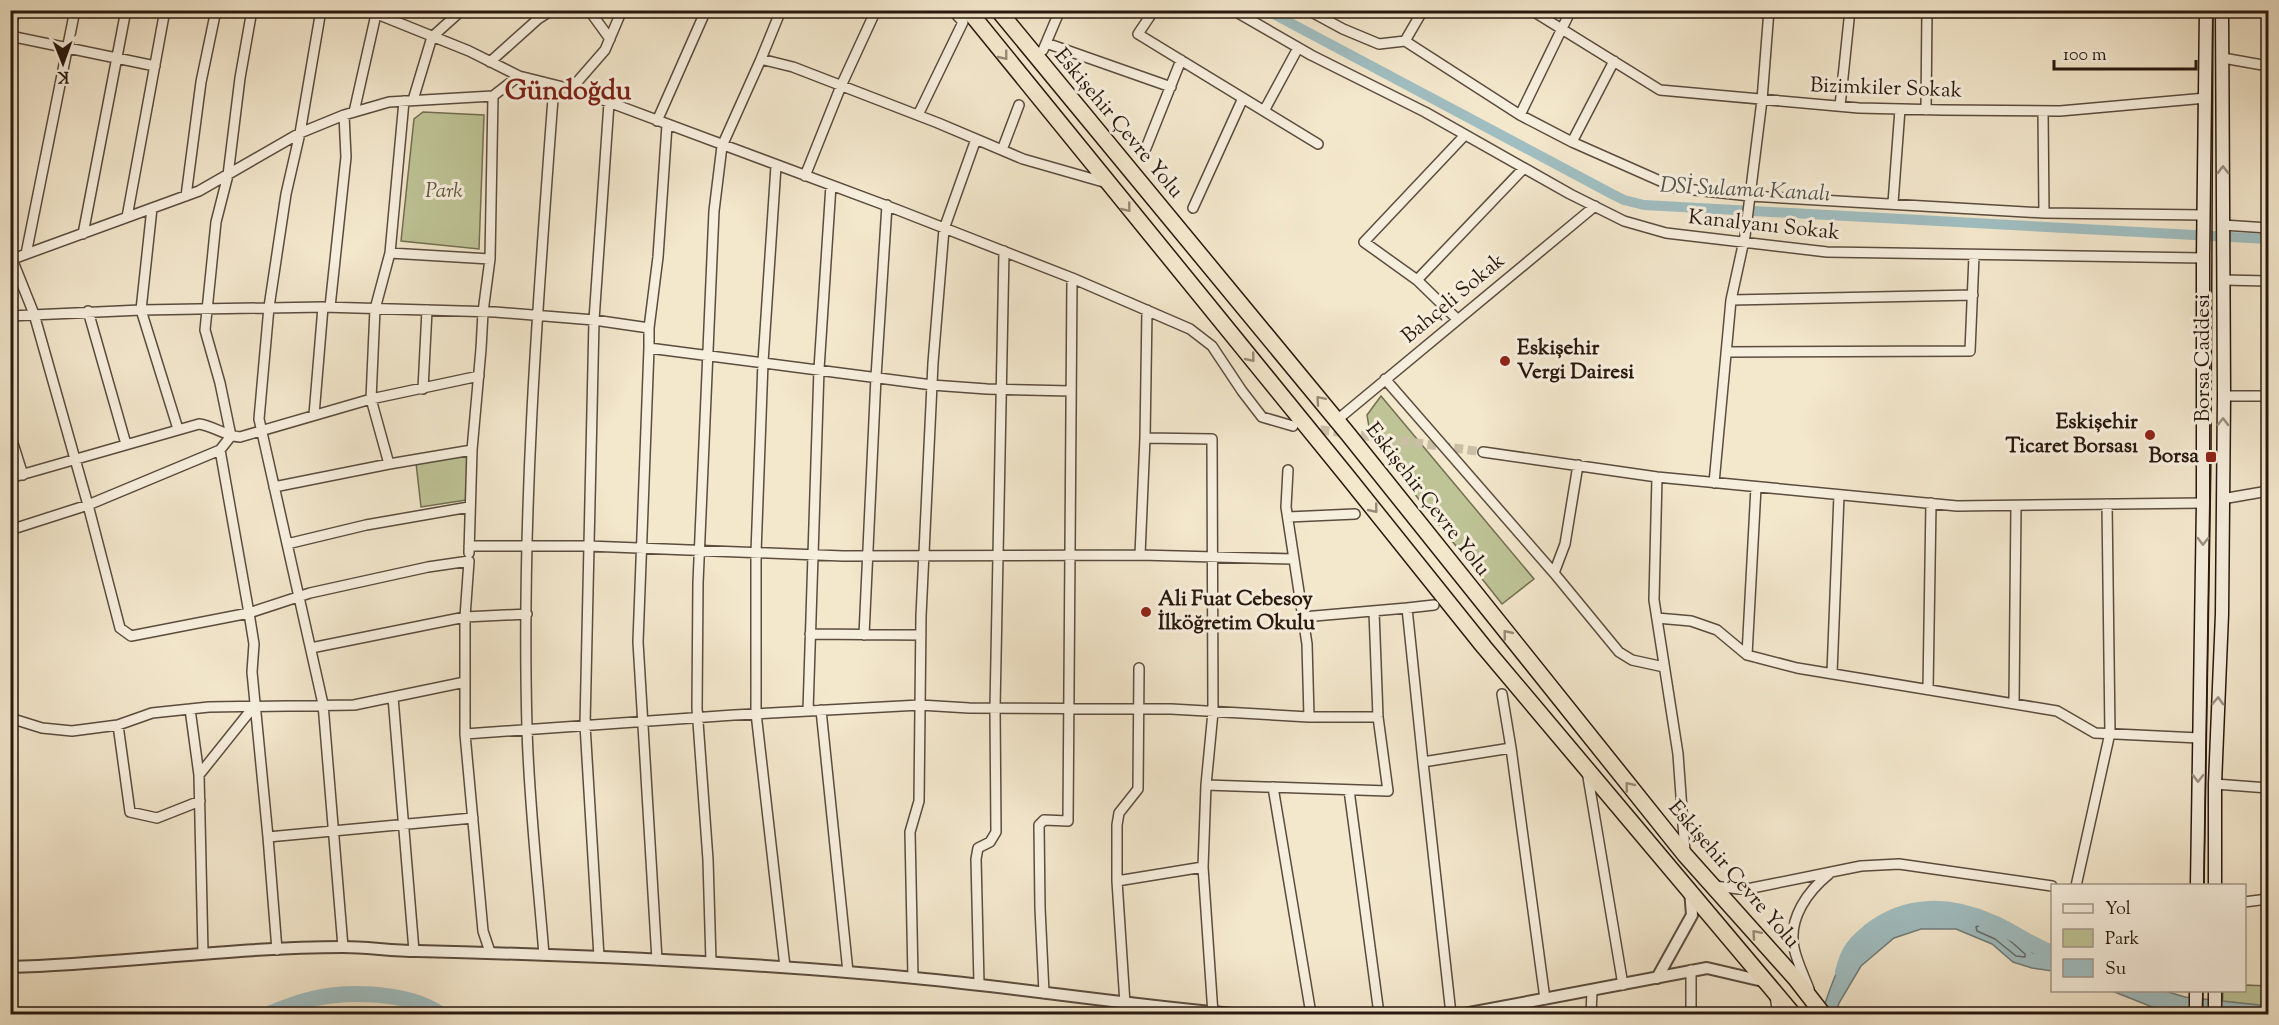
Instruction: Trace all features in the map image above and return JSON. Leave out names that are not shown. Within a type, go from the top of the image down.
[{"type":"highway","name":"Eskişehir Çevre Yolu","points":[[968,10],[1484,647],[1793,1014]]},
{"type":"highway","name":"Eskişehir Çevre Yolu","points":[[998,10],[1337,420],[1685,855],[1795,978],[1820,1010]]},
{"type":"main road","name":"Borsa Caddesi","points":[[2197,884],[2203,503],[2206,10]]},
{"type":"main road","name":"Borsa Caddesi","points":[[2215,884],[2215,784],[2222,614],[2224,396],[2222,10]]},
{"type":"main road","points":[[2196,992],[2196,1014]]},
{"type":"main road","points":[[2215,992],[2215,1014]]},
{"type":"street","points":[[15,10],[10,35],[154,66]]},
{"type":"street","points":[[26,254],[75,10]]},
{"type":"street","points":[[83,234],[126,10]]},
{"type":"street","points":[[127,218],[165,10]]},
{"type":"street","points":[[186,196],[201,82],[216,10]]},
{"type":"street","points":[[10,530],[88,505],[220,450],[231,436],[220,383],[205,330],[216,222],[228,175],[252,10]]},
{"type":"street","points":[[321,10],[300,133],[286,194],[269,307],[259,418],[323,704],[343,947]]},
{"type":"street","points":[[389,464],[371,399],[375,309],[390,253],[409,101],[432,37],[462,10]]},
{"type":"street","points":[[490,62],[538,19],[552,10]]},
{"type":"street","points":[[589,10],[610,39]]},
{"type":"street","points":[[571,89],[605,50],[622,10]]},
{"type":"street","points":[[657,960],[639,642],[649,328],[658,257],[662,123],[706,10]]},
{"type":"street","points":[[711,962],[708,860],[698,718],[699,551],[714,211],[722,146],[781,10]]},
{"type":"street","points":[[805,176],[841,86],[876,10]]},
{"type":"street","points":[[918,116],[963,22],[952,10]]},
{"type":"street","points":[[1060,10],[1045,46],[1171,87]]},
{"type":"street","points":[[1154,10],[1138,34],[1318,144]]},
{"type":"street","name":"Kanalyanı Sokak","points":[[1233,10],[1299,48],[1624,221],[1666,233],[1743,240],[1827,252],[1974,256],[2203,255]]},
{"type":"street","points":[[1308,10],[1343,29],[1379,44],[1405,41],[1520,115],[1572,142],[1676,189],[1749,200],[1893,203],[2044,213],[2204,215]]},
{"type":"street","points":[[1405,41],[1423,10]]},
{"type":"street","name":"Bizimkiler Sokak","points":[[1531,10],[1660,90],[1840,106],[1926,110],[2043,111],[2205,98]]},
{"type":"street","points":[[1520,115],[1571,10]]},
{"type":"street","points":[[1714,483],[1731,300],[1749,200],[1762,100],[1769,10]]},
{"type":"street","points":[[1840,106],[1850,10]]},
{"type":"street","points":[[1926,110],[1927,10]]},
{"type":"street","points":[[354,112],[376,11],[519,76],[571,89],[887,205],[1072,278],[1190,329],[1212,346],[1242,392],[1263,417],[1293,426]]},
{"type":"street","points":[[1264,111],[1299,48]]},
{"type":"street","points":[[2223,58],[2268,66]]},
{"type":"street","points":[[761,59],[793,67],[1023,159],[1107,183]]},
{"type":"street","points":[[1146,148],[1181,60]]},
{"type":"street","points":[[1572,142],[1614,61]]},
{"type":"street","points":[[469,561],[428,567],[299,596],[249,613],[131,636],[120,628],[34,314],[11,258],[199,191],[300,133],[344,115],[389,102],[493,96],[519,76]]},
{"type":"street","points":[[544,955],[527,729],[527,614],[537,316],[554,85]]},
{"type":"street","points":[[490,952],[483,931],[465,734],[465,617],[470,546],[469,507],[472,450],[483,312],[490,259],[493,96]]},
{"type":"street","points":[[1193,208],[1243,99]]},
{"type":"street","points":[[599,957],[585,725],[594,320],[609,103]]},
{"type":"street","points":[[1002,150],[1019,105]]},
{"type":"street","points":[[1893,203],[1900,109]]},
{"type":"street","points":[[2043,111],[2044,213]]},
{"type":"street","points":[[314,416],[346,157],[344,115]]},
{"type":"street","points":[[1457,319],[1417,280],[1364,242],[1465,135]]},
{"type":"street","points":[[913,978],[910,832],[919,801],[921,635],[932,385],[944,229],[976,139]]},
{"type":"street","points":[[776,166],[764,362],[756,553],[756,714],[785,967]]},
{"type":"street","points":[[1417,280],[1524,168]]},
{"type":"street","points":[[808,711],[819,369],[831,185]]},
{"type":"street","points":[[864,636],[876,377],[887,205]]},
{"type":"street","name":"Bahçeli Sokak","points":[[1337,420],[1595,206]]},
{"type":"street","points":[[152,208],[141,310],[178,429]]},
{"type":"street","points":[[2223,227],[2268,228]]},
{"type":"street","points":[[979,984],[976,859],[978,848],[990,842],[996,832],[995,708],[1004,251]]},
{"type":"street","points":[[390,253],[490,259]]},
{"type":"street","points":[[1727,352],[1970,351],[1974,256]]},
{"type":"street","points":[[1044,993],[1039,825],[1044,820],[1068,821],[1072,278]]},
{"type":"street","points":[[2223,280],[2268,282]]},
{"type":"street","points":[[1731,300],[1972,295]]},
{"type":"street","points":[[10,316],[88,311],[326,307],[483,312],[594,320],[649,328]]},
{"type":"street","points":[[423,389],[428,310]]},
{"type":"street","points":[[1140,555],[1147,310]]},
{"type":"street","points":[[88,311],[126,444]]},
{"type":"street","points":[[649,348],[932,385],[1071,391]]},
{"type":"street","points":[[10,478],[199,424],[240,437],[371,399],[479,376]]},
{"type":"street","points":[[1385,380],[1554,573],[1619,652],[1632,660],[1664,667]]},
{"type":"street","points":[[2224,396],[2268,396]]},
{"type":"street","points":[[10,434],[23,475]]},
{"type":"street","points":[[1145,438],[1212,439],[1214,712],[1206,785],[1203,867],[1213,1014]]},
{"type":"street","points":[[220,450],[254,644],[252,672],[277,950]]},
{"type":"street","points":[[274,487],[472,450]]},
{"type":"street","points":[[1483,452],[1657,477],[1957,506],[2203,503]]},
{"type":"street","points":[[1554,573],[1565,544],[1578,465]]},
{"type":"street","points":[[1288,470],[1286,507],[1307,644],[1309,717]]},
{"type":"street","points":[[1657,477],[1654,600],[1678,754],[1685,855]]},
{"type":"street","points":[[1747,655],[1756,487]]},
{"type":"street","points":[[2222,499],[2268,491]]},
{"type":"street","points":[[1832,673],[1839,495]]},
{"type":"street","points":[[1928,689],[1931,503]]},
{"type":"street","points":[[2076,884],[2110,733],[2107,504]]},
{"type":"street","points":[[2014,703],[2016,506]]},
{"type":"street","points":[[287,544],[366,525],[469,507]]},
{"type":"street","points":[[1288,517],[1355,514]]},
{"type":"street","points":[[470,546],[588,546],[924,557],[1140,555],[1294,559]]},
{"type":"street","points":[[1303,617],[1434,605]]},
{"type":"street","points":[[1407,608],[1451,1014]]},
{"type":"street","points":[[1206,785],[1388,791],[1378,717],[1374,611]]},
{"type":"street","points":[[311,648],[465,617],[527,614]]},
{"type":"street","points":[[1657,618],[1691,621],[1717,630],[1747,655],[1797,668],[2057,711],[2095,733],[2199,738]]},
{"type":"street","points":[[810,634],[921,635]]},
{"type":"street","points":[[1125,1004],[1117,881],[1119,813],[1138,789],[1140,668]]},
{"type":"street","points":[[10,718],[42,728],[72,731],[118,725],[152,713],[190,709],[255,705],[354,705],[465,682]]},
{"type":"street","points":[[1502,694],[1545,999]]},
{"type":"street","points":[[393,697],[414,951]]},
{"type":"street","points":[[199,775],[255,705]]},
{"type":"street","points":[[465,734],[920,705],[1139,709],[1309,717],[1378,717]]},
{"type":"street","points":[[190,709],[199,775],[204,953]]},
{"type":"street","points":[[821,710],[848,972]]},
{"type":"street","points":[[118,725],[130,812],[157,818],[200,801]]},
{"type":"street","points":[[1423,762],[1511,748]]},
{"type":"street","points":[[1586,767],[1623,985]]},
{"type":"street","points":[[2215,784],[2268,788]]},
{"type":"street","points":[[1273,787],[1311,1014]]},
{"type":"street","points":[[1349,790],[1378,1014]]},
{"type":"street","points":[[268,837],[473,818]]},
{"type":"street","points":[[1714,886],[1752,888],[1861,866],[1899,864],[2051,886]]},
{"type":"street","points":[[1117,881],[1203,867]]},
{"type":"street","points":[[1820,1010],[1794,947],[1794,929],[1803,902],[1818,883],[1833,871]]},
{"type":"street","points":[[1657,978],[1692,915],[1690,890]]},
{"type":"street","points":[[2246,902],[2268,899]]},
{"type":"street","points":[[10,967],[204,953],[343,947],[490,952],[711,962],[848,972],[979,984],[1164,1011],[1233,1014]]},
{"type":"street","points":[[1464,1014],[1492,1012],[1545,999],[1707,968],[1771,987],[1778,1014]]},
{"type":"street","points":[[1691,970],[1691,1014]]},
{"type":"street","points":[[1591,1014],[1592,991]]},
{"type":"green space","name":"Park","points":[[423,112],[484,115],[479,249],[401,241],[414,119]]},
{"type":"green space","points":[[1381,396],[1534,579],[1502,604],[1371,439],[1367,415]]},
{"type":"green space","points":[[468,451],[466,500],[421,507],[416,463]]},
{"type":"green space","points":[[2246,985],[2268,986],[2268,1014],[2222,1014],[2223,992],[2246,992]]},
{"type":"green space","points":[[1082,1009],[1152,1014],[1082,1014]]},
{"type":"water","points":[[1925,909],[1999,923],[2033,953],[2051,955],[2051,971],[2013,962],[1992,944],[1956,929],[1921,929],[1894,938],[1861,966],[1839,1003],[1836,1014],[1821,1014],[1846,955],[1865,938],[1902,918]]},
{"type":"water","points":[[2115,992],[2168,992],[2185,997],[2268,1006],[2268,1014],[2170,1014]]},
{"type":"waterway","name":"DSİ Sulama Kanalı","points":[[1266,10],[1612,194],[1644,205],[2268,239]]},
{"type":"waterway","points":[[1843,972],[1853,948],[1870,931],[1899,915],[1929,909],[1944,909],[1976,916],[2051,953]]},
{"type":"waterway","points":[[268,1014],[312,999],[343,994],[395,997],[412,1001],[440,1014]]},
{"type":"tunnel","points":[[1307,428],[1483,452]]},
{"type":"tram line","points":[[2204,884],[2211,457],[2213,10]]},
{"type":"tram line","points":[[2202,1014],[2203,992]]},
{"type":"place","name":"Eskişehir Vergi Dairesi","points":[[1505,361]]},
{"type":"place","name":"Eskişehir Ticaret Borsası","points":[[2150,435]]},
{"type":"place","name":"Borsa","points":[[2211,457]]},
{"type":"place","name":"Ali Fuat Cebesoy İlköğretim Okulu","points":[[1146,612]]},
{"type":"district","name":"Gündoğdu","points":[[568,92]]}]
